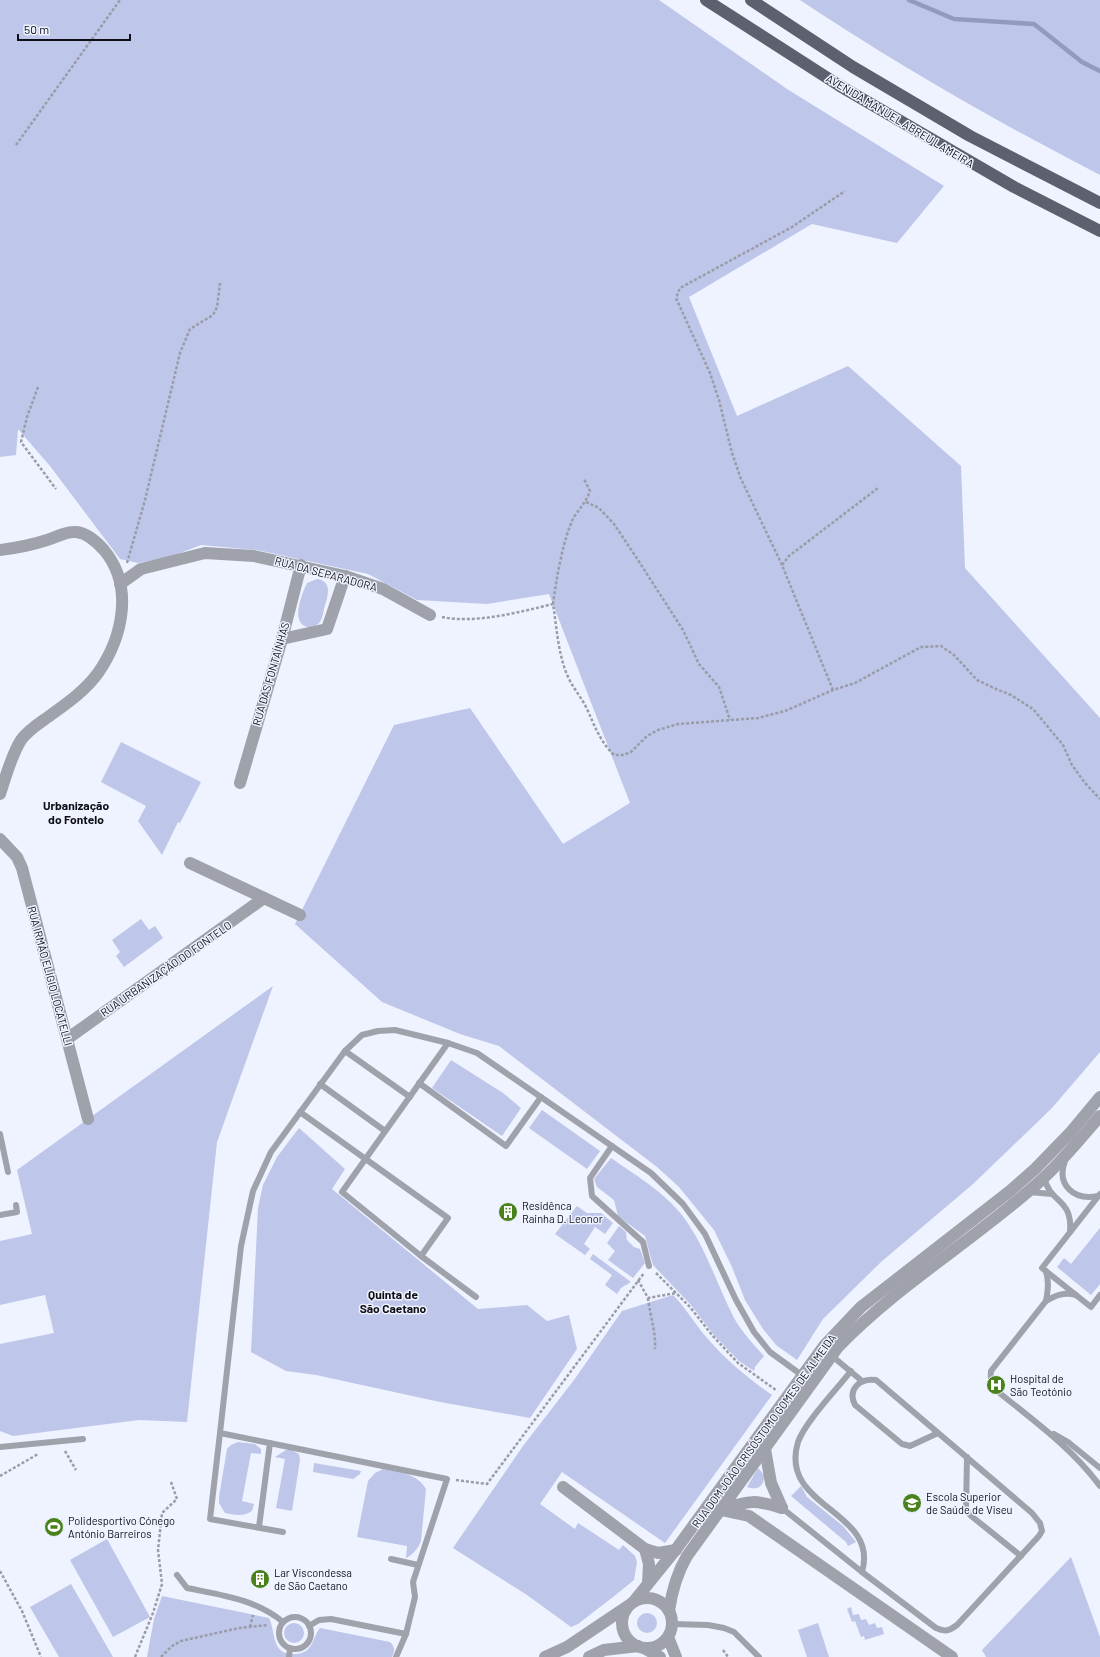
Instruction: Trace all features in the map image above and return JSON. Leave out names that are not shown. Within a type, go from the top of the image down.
[{"type":"main road","name":"AVENIDA MANUEL ABREU LAMEIRA","points":[[706,0],[846,90],[1014,187],[1100,231]]},
{"type":"main road","name":"AVENIDA MANUEL ABREU LAMEIRA","points":[[751,0],[853,67],[957,128],[1100,203]]},
{"type":"street","points":[[0,550],[48,540],[68,533],[81,533],[100,545],[110,557],[118,572],[123,608],[119,632],[98,673],[70,702],[29,730],[20,741],[0,794]]},
{"type":"street","name":"RUA DA SEPARADORA","points":[[120,584],[141,569],[205,553],[254,556],[301,565],[345,576],[383,589],[430,615]]},
{"type":"street","name":"RUA DAS FONTAÍNHAS","points":[[240,783],[282,639],[301,565]]},
{"type":"street","points":[[282,639],[327,630],[345,576]]},
{"type":"street","name":"RUA IRMÃO ELÍGIO LOCATELLI","points":[[0,839],[17,857],[22,868],[88,1119]]},
{"type":"street","points":[[190,864],[300,915]]},
{"type":"street","name":"RUA URBANIZAÇÃO DO FONTELO","points":[[67,1039],[264,898]]},
{"type":"street","name":"RUA DOM JOÃO CRISÓSTOMO GOMES DE ALMEIDA","points":[[660,1657],[627,1638],[622,1625],[624,1612],[676,1550],[824,1346],[861,1307],[1010,1192],[1070,1133],[1100,1097]]},
{"type":"street","name":"RUA DOM JOÃO CRISÓSTOMO GOMES DE ALMEIDA","points":[[672,1624],[669,1611],[671,1594],[678,1571],[687,1556],[832,1356],[857,1328],[882,1305],[1044,1177],[1068,1153],[1100,1116]]},
{"type":"street","points":[[765,1449],[771,1483],[782,1508]]},
{"type":"street","points":[[563,1487],[645,1549],[658,1553],[676,1550]]},
{"type":"street","points":[[720,1510],[753,1501],[782,1508]]},
{"type":"street","points":[[720,1510],[749,1516],[952,1657]]},
{"type":"street","points":[[645,1549],[649,1564],[648,1583]]},
{"type":"street","points":[[545,1657],[567,1647],[632,1603],[642,1598],[658,1600],[664,1604],[669,1611]]},
{"type":"street","points":[[589,1657],[604,1650],[658,1646],[668,1637],[672,1624]]},
{"type":"street","points":[[668,1637],[676,1657]]},
{"type":"lane","points":[[283,1532],[210,1519],[241,1246],[253,1191],[271,1152],[345,1051],[362,1035],[378,1031],[395,1030],[448,1043],[477,1053],[652,1173],[683,1204],[705,1234],[736,1300],[754,1332],[770,1352],[803,1376]]},
{"type":"lane","points":[[448,1043],[342,1192],[421,1256],[476,1297]]},
{"type":"lane","points":[[345,1051],[410,1097]]},
{"type":"lane","points":[[320,1084],[385,1131]]},
{"type":"lane","points":[[420,1084],[506,1146],[541,1097]]},
{"type":"lane","points":[[300,1112],[448,1218],[421,1256]]},
{"type":"lane","points":[[1070,1133],[1062,1152],[1046,1167],[1044,1172],[1047,1188],[1067,1209],[1070,1216],[1070,1232]]},
{"type":"lane","points":[[0,1134],[8,1172]]},
{"type":"lane","points":[[612,1146],[590,1178],[592,1196],[643,1242],[649,1266]]},
{"type":"lane","points":[[1068,1153],[1063,1174],[1066,1184],[1079,1196],[1089,1198],[1099,1195]]},
{"type":"lane","points":[[1025,1193],[1037,1192],[1052,1194]]},
{"type":"lane","points":[[1099,1195],[1042,1268],[1091,1307],[1100,1295]]},
{"type":"lane","points":[[0,1215],[17,1212],[16,1206]]},
{"type":"lane","points":[[1046,1271],[1049,1280],[1046,1301]]},
{"type":"lane","points":[[1077,1296],[1063,1294],[1056,1295],[1046,1301],[991,1371],[990,1376],[992,1384],[997,1391],[1044,1428],[1080,1461],[1100,1486]]},
{"type":"lane","points":[[832,1356],[862,1381]]},
{"type":"lane","points":[[851,1371],[806,1426],[798,1442],[796,1461],[798,1476],[809,1491],[852,1527],[863,1546],[865,1562],[862,1572]]},
{"type":"lane","points":[[782,1508],[862,1572],[936,1628],[943,1631],[950,1630],[957,1625],[1021,1556],[1039,1536],[1042,1530],[1040,1523],[1032,1513],[876,1380],[867,1379],[856,1385],[852,1396],[854,1405],[902,1444],[910,1446],[938,1433]]},
{"type":"lane","points":[[1044,1428],[1068,1442],[1100,1468]]},
{"type":"lane","points":[[220,1433],[448,1479],[413,1582],[415,1597],[406,1634],[396,1657]]},
{"type":"lane","points":[[0,1447],[83,1439]]},
{"type":"lane","points":[[259,1527],[270,1443]]},
{"type":"lane","points":[[967,1457],[966,1510],[970,1515],[1021,1556]]},
{"type":"lane","points":[[390,1559],[418,1565]]},
{"type":"lane","points":[[178,1575],[187,1588],[243,1600],[273,1614],[283,1622]]},
{"type":"lane","points":[[287,1618],[302,1618],[309,1626],[310,1636],[306,1644],[297,1649],[290,1648],[283,1644],[279,1635],[279,1630],[287,1618]]},
{"type":"lane","points":[[309,1626],[320,1620],[331,1618],[406,1634]]},
{"type":"lane","points":[[672,1624],[708,1625],[724,1628],[734,1632],[760,1657]]},
{"type":"lane","points":[[289,1657],[290,1648]]},
{"type":"path","points":[[16,145],[120,0]]},
{"type":"path","points":[[833,690],[782,565],[741,480],[732,453],[720,400],[676,298],[680,288],[792,227],[844,191]]},
{"type":"path","points":[[120,584],[145,500],[180,353],[190,329],[213,315],[217,307],[220,283]]},
{"type":"path","points":[[38,388],[27,417],[20,442],[56,489]]},
{"type":"path","points":[[584,479],[590,491],[586,502],[574,518],[566,541],[556,582],[553,604],[561,658],[569,679],[580,695],[597,733],[605,746],[614,754],[623,755],[631,752],[647,736],[658,730],[678,724],[758,718],[786,711],[833,690],[855,683],[921,647],[941,646],[954,655],[977,680],[1011,695],[1033,709],[1063,745],[1072,765],[1085,783],[1100,799]]},
{"type":"path","points":[[782,565],[789,556],[878,488]]},
{"type":"path","points":[[586,502],[598,508],[614,524],[636,557],[683,630],[699,664],[719,687],[730,720]]},
{"type":"path","points":[[430,615],[454,620],[482,617],[553,604]]},
{"type":"path","points":[[448,1479],[487,1484],[649,1266],[690,1307],[712,1335],[738,1363],[778,1391]]},
{"type":"path","points":[[638,1280],[648,1298],[650,1314],[655,1329],[655,1349]]},
{"type":"path","points":[[648,1298],[676,1293]]},
{"type":"path","points":[[60,1449],[64,1450],[76,1470]]},
{"type":"path","points":[[0,1476],[41,1452],[28,1454]]},
{"type":"path","points":[[135,1657],[153,1613],[162,1584],[158,1550],[162,1513],[177,1499],[171,1482]]},
{"type":"path","points":[[0,1571],[22,1610],[41,1657]]},
{"type":"path","points":[[161,1657],[172,1646],[181,1641],[239,1628],[283,1622]]},
{"type":"path","points":[[723,1650],[728,1657]]},
{"type":"shaded area","points":[[0,0],[659,0],[787,89],[944,186],[897,243],[812,224],[689,297],[737,416],[848,366],[961,466],[965,568],[1100,718],[1100,1052],[1052,1108],[973,1184],[881,1262],[823,1319],[797,1360],[776,1345],[763,1329],[745,1300],[732,1267],[714,1230],[679,1187],[657,1167],[499,1046],[460,1034],[382,1002],[295,924],[394,725],[470,708],[563,844],[630,803],[549,594],[487,604],[417,600],[368,574],[257,550],[201,545],[172,556],[138,563],[120,559],[50,466],[18,429],[16,455],[0,457]]},
{"type":"shaded area","points":[[800,0],[1100,0],[1100,175],[947,92],[836,24]]},
{"type":"shaded area","points":[[317,579],[326,583],[328,596],[320,622],[313,626],[307,627],[299,620],[298,614],[300,600],[307,583]]},
{"type":"shaded area","points":[[121,742],[201,782],[180,823],[178,822],[162,855],[138,821],[146,806],[101,782]]},
{"type":"shaded area","points":[[141,919],[149,930],[155,926],[163,938],[124,967],[116,956],[120,952],[112,940]]},
{"type":"shaded area","points":[[273,986],[217,1142],[187,1422],[139,1420],[13,1436],[0,1431],[0,1344],[54,1333],[45,1295],[0,1305],[0,1241],[32,1234],[17,1170]]},
{"type":"shaded area","points":[[451,1060],[503,1093],[521,1108],[502,1136],[432,1088]]},
{"type":"shaded area","points":[[542,1110],[600,1151],[587,1169],[529,1128]]},
{"type":"shaded area","points":[[299,1128],[345,1169],[332,1189],[478,1309],[527,1305],[547,1321],[569,1315],[577,1349],[530,1418],[440,1402],[316,1375],[286,1371],[251,1352],[258,1208],[263,1185],[277,1157]]},
{"type":"shaded area","points":[[611,1158],[664,1196],[682,1215],[689,1225],[702,1247],[734,1318],[744,1333],[764,1356],[755,1367],[754,1371],[739,1361],[714,1335],[691,1305],[653,1265],[645,1236],[618,1216],[614,1200],[597,1187],[594,1179]]},
{"type":"shaded area","points":[[577,1206],[587,1213],[601,1213],[613,1223],[605,1234],[595,1227],[584,1244],[590,1249],[585,1255],[555,1234]]},
{"type":"shaded area","points":[[619,1226],[626,1232],[627,1240],[634,1247],[640,1249],[645,1263],[633,1278],[608,1260],[615,1251],[607,1243]]},
{"type":"shaded area","points":[[1100,1228],[1100,1284],[1091,1295],[1057,1267],[1064,1258],[1071,1264]]},
{"type":"shaded area","points":[[593,1254],[631,1282],[621,1288],[617,1294],[605,1285],[612,1275],[590,1259]]},
{"type":"shaded area","points":[[673,1295],[707,1338],[722,1354],[746,1376],[772,1395],[665,1543],[562,1472],[540,1504],[575,1529],[578,1523],[619,1550],[623,1545],[635,1556],[637,1562],[634,1580],[578,1624],[571,1627],[527,1595],[453,1548],[523,1446],[574,1380],[622,1311]]},
{"type":"shaded area","points":[[238,1442],[255,1444],[261,1449],[261,1454],[251,1453],[242,1501],[254,1504],[252,1511],[239,1515],[225,1513],[219,1503],[227,1449],[231,1445]]},
{"type":"shaded area","points":[[286,1450],[291,1450],[299,1454],[300,1460],[292,1511],[276,1508],[285,1459],[275,1457]]},
{"type":"shaded area","points":[[314,1463],[361,1471],[360,1474],[353,1479],[313,1472]]},
{"type":"shaded area","points":[[758,1468],[764,1475],[762,1485],[757,1488],[747,1487]]},
{"type":"shaded area","points":[[383,1469],[408,1474],[418,1480],[426,1489],[421,1541],[415,1551],[406,1558],[407,1546],[357,1537],[368,1481],[375,1473]]},
{"type":"shaded area","points":[[801,1486],[807,1497],[843,1526],[856,1542],[848,1546],[846,1542],[791,1496]]},
{"type":"shaded area","points":[[107,1539],[150,1617],[113,1637],[70,1560]]},
{"type":"shaded area","points":[[1071,1557],[1100,1637],[1100,1657],[986,1657],[982,1650]]},
{"type":"shaded area","points":[[71,1584],[113,1657],[59,1657],[30,1607]]},
{"type":"shaded area","points":[[162,1596],[269,1618],[278,1647],[287,1654],[299,1654],[306,1651],[311,1646],[320,1628],[390,1642],[394,1647],[394,1652],[392,1657],[147,1657],[154,1619]]},
{"type":"shaded area","points":[[851,1607],[853,1615],[859,1614],[861,1620],[866,1619],[869,1625],[875,1623],[877,1628],[882,1627],[884,1634],[865,1640],[864,1636],[861,1637],[855,1621],[852,1622],[847,1609]]},
{"type":"shaded area","points":[[647,1613],[654,1616],[657,1623],[654,1630],[647,1633],[640,1630],[637,1623],[640,1616]]},
{"type":"shaded area","points":[[294,1623],[301,1626],[304,1633],[301,1640],[294,1643],[287,1640],[284,1633],[287,1626]]},
{"type":"shaded area","points":[[818,1623],[829,1657],[807,1657],[798,1630]]},
{"type":"waterway","points":[[909,0],[954,19],[1034,24],[1082,62],[1100,71]]},
{"type":"place","name":"Residênca Rainha D. Leonor","points":[[508,1212]]},
{"type":"place","name":"Hospital de São Teotónio","points":[[996,1385]]},
{"type":"place","name":"Escola Superior de Saúde de Viseu","points":[[912,1503]]},
{"type":"place","name":"Polidesportivo Cónego António Barreiros","points":[[54,1527]]},
{"type":"place","name":"Lar Viscondessa de São Caetano","points":[[260,1579]]},
{"type":"district","name":"Urbanização do Fontelo","points":[[76,813]]},
{"type":"district","name":"Quinta de São Caetano","points":[[393,1302]]}]
